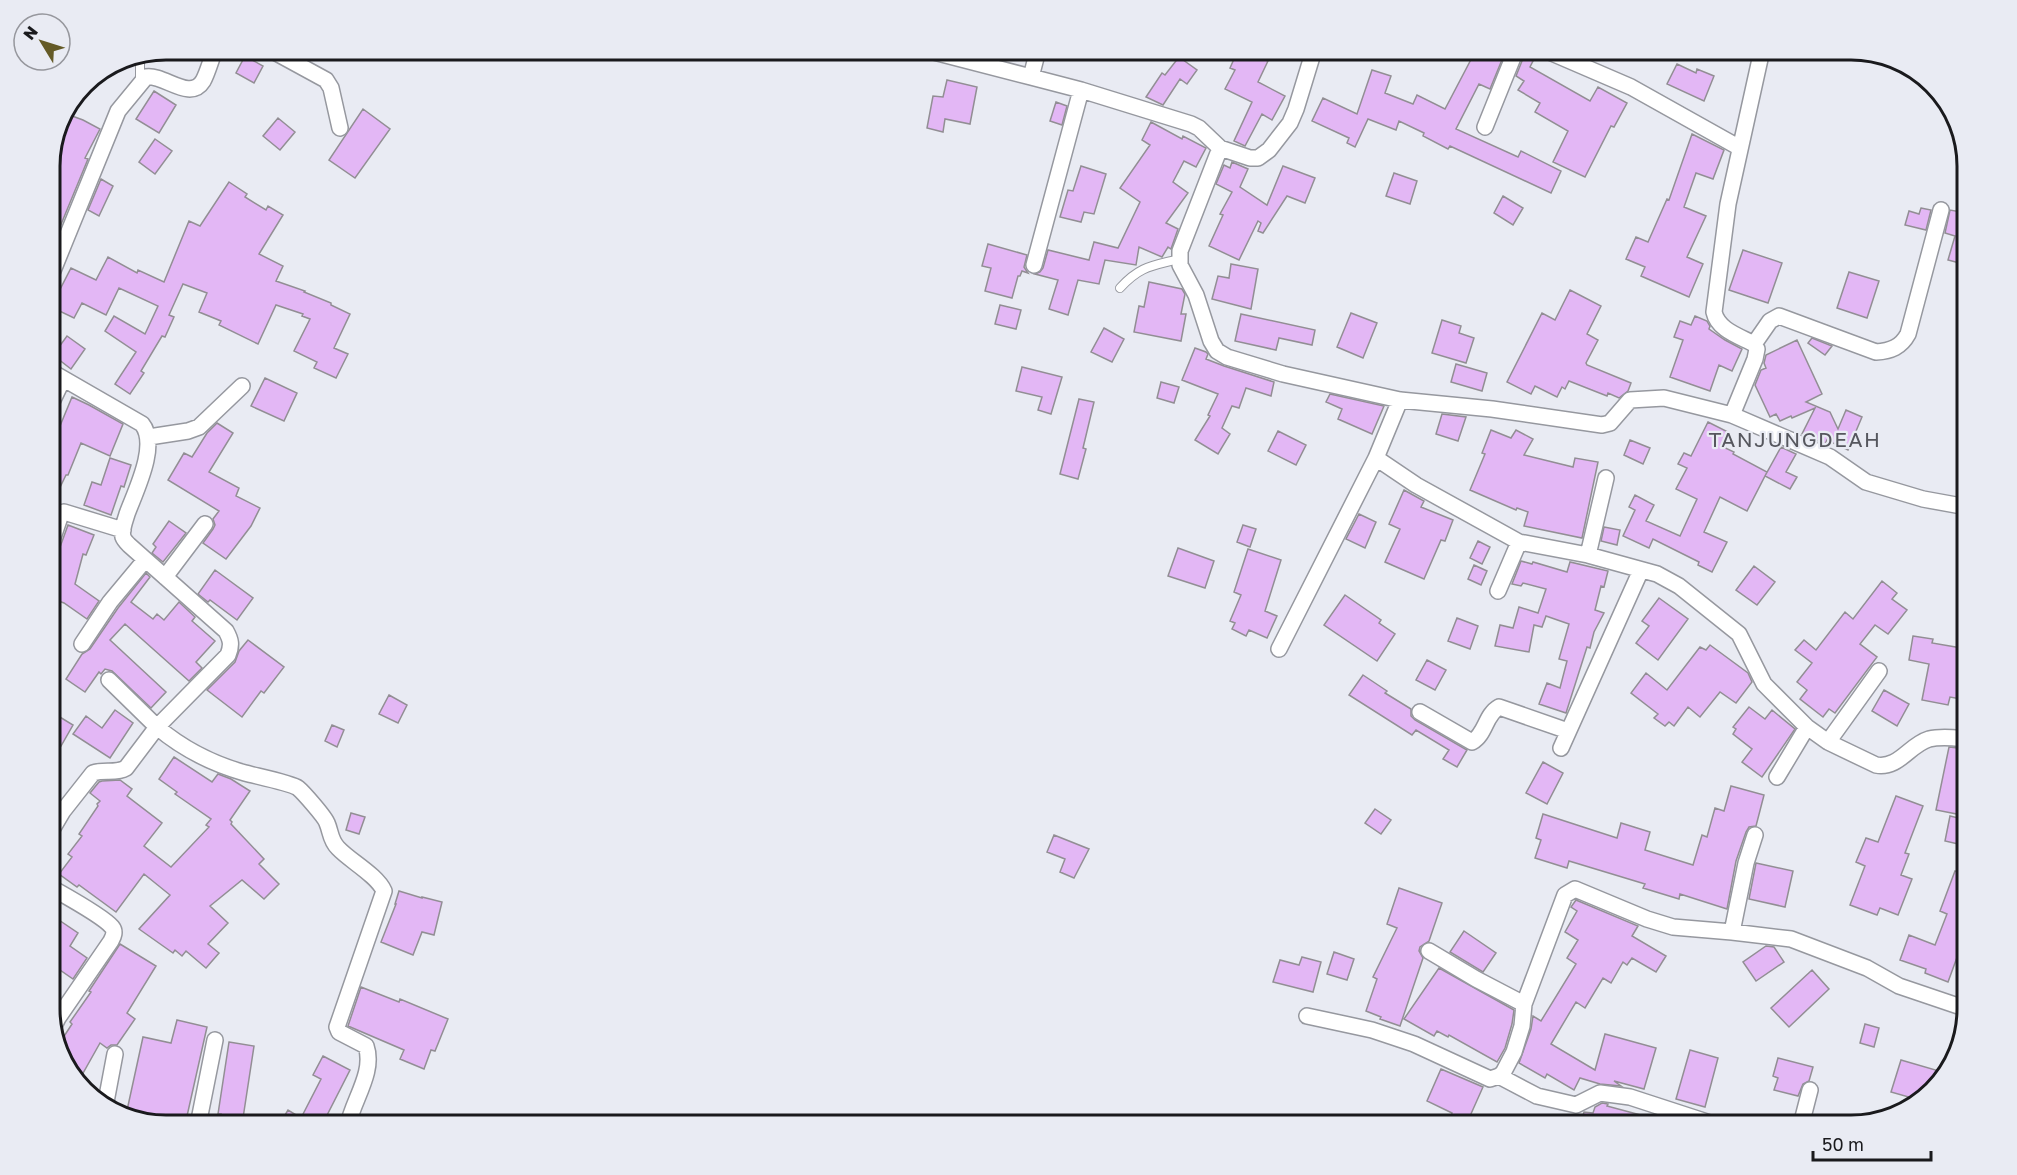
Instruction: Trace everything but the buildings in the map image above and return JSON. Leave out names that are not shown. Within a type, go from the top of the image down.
[{"type":"street","points":[[60,253],[118,111],[140,82],[150,76],[184,89],[194,89],[202,82],[211,60]]},
{"type":"street","points":[[289,60],[326,80],[331,88],[340,128]]},
{"type":"street","points":[[965,60],[1081,90],[1191,124],[1199,128],[1220,148],[1250,158],[1258,158],[1269,150],[1290,123],[1311,60]]},
{"type":"street","points":[[1031,77],[1035,60]]},
{"type":"street","points":[[1485,127],[1512,60]]},
{"type":"street","points":[[1568,60],[1631,87],[1740,148]]},
{"type":"street","points":[[1732,415],[1757,349],[1754,344],[1723,327],[1716,320],[1714,312],[1728,204],[1760,60]]},
{"type":"street","points":[[1034,265],[1081,90]]},
{"type":"street","points":[[1220,148],[1180,251],[1179,265],[1196,295],[1211,341],[1217,351],[1237,361],[1283,374],[1400,400],[1492,409],[1602,425],[1610,423],[1630,400],[1665,398],[1732,415],[1817,450],[1866,482],[1923,499],[1957,505]]},
{"type":"street","points":[[1754,344],[1770,321],[1779,316],[1876,352],[1887,351],[1903,343],[1908,334],[1941,210]]},
{"type":"street","points":[[60,377],[142,424],[147,430],[147,459],[123,530],[123,537],[145,560],[226,631],[231,640],[228,655],[157,727],[126,768],[120,771],[93,773],[60,816]]},
{"type":"street","points":[[60,385],[63,379]]},
{"type":"street","points":[[148,437],[188,432],[199,427],[242,386]]},
{"type":"street","points":[[1278,649],[1376,458],[1400,400]]},
{"type":"street","points":[[1376,458],[1416,485],[1519,542],[1588,555],[1657,574],[1679,586],[1739,634],[1764,684],[1807,726],[1828,742],[1884,767],[1929,739],[1957,738]]},
{"type":"street","points":[[1588,555],[1606,478]]},
{"type":"street","points":[[60,517],[64,512],[123,530]]},
{"type":"street","points":[[165,578],[205,524]]},
{"type":"street","points":[[1498,591],[1519,542]]},
{"type":"street","points":[[82,644],[110,602],[145,560]]},
{"type":"street","points":[[1561,748],[1641,570]]},
{"type":"street","points":[[1828,742],[1879,670]]},
{"type":"street","points":[[109,680],[157,727],[191,752],[235,770],[297,787],[328,823],[335,844],[383,889],[384,895],[337,1027],[339,1032],[366,1046],[369,1056],[368,1068],[352,1115]]},
{"type":"street","points":[[1420,712],[1472,742],[1478,739],[1491,712],[1499,707],[1568,731]]},
{"type":"street","points":[[1777,777],[1807,726]]},
{"type":"street","points":[[1732,932],[1746,863],[1755,835]]},
{"type":"street","points":[[1307,1016],[1372,1029],[1414,1044],[1490,1079],[1499,1076],[1505,1070],[1514,1052],[1522,1026],[1524,1004],[1565,895],[1575,889],[1647,919],[1673,927],[1791,939],[1867,968],[1899,986],[1957,1005]]},
{"type":"street","points":[[60,893],[94,914],[112,928],[114,934],[60,1015]]},
{"type":"street","points":[[1430,951],[1524,1004]]},
{"type":"street","points":[[200,1115],[215,1040]]},
{"type":"street","points":[[107,1097],[115,1054]]},
{"type":"street","points":[[1499,1076],[1537,1096],[1576,1105],[1600,1093],[1630,1096],[1686,1115]]},
{"type":"street","points":[[1804,1115],[1810,1090]]},
{"type":"lane","points":[[140,63],[140,82]]},
{"type":"lane","points":[[1120,288],[1131,275],[1145,267],[1179,259]]},
{"type":"district","name":"TANJUNGDEAH","points":[[1795,440]]}]
